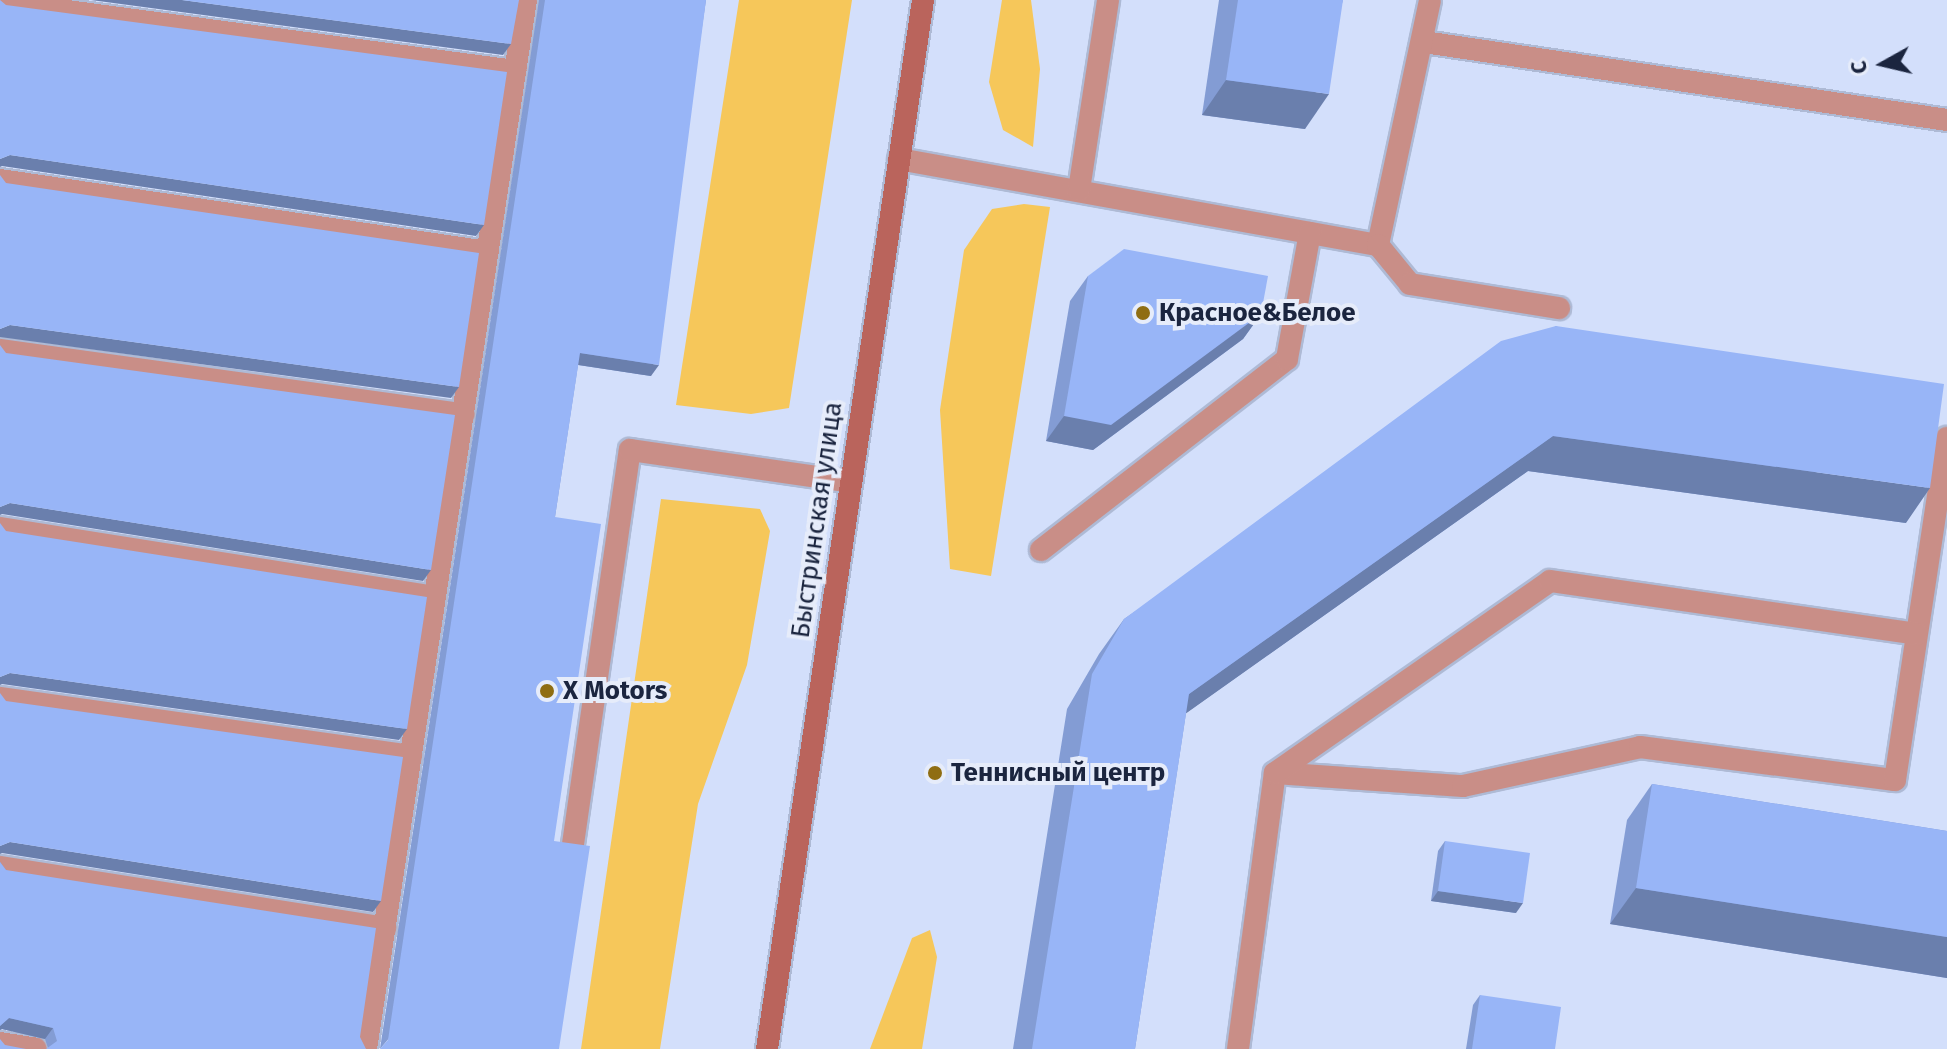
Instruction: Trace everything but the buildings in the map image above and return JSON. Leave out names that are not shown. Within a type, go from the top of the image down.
[{"type":"main road","name":"Быстринская улица","points":[[767,1049],[923,0]]},
{"type":"lane","points":[[366,1049],[526,0]]},
{"type":"lane","points":[[1079,190],[1108,0]]},
{"type":"lane","points":[[1378,245],[1424,42],[1430,0]]},
{"type":"lane","points":[[0,2],[515,71]]},
{"type":"lane","points":[[1424,42],[1947,120]]},
{"type":"lane","points":[[899,159],[1378,245],[1410,284],[1559,308]]},
{"type":"lane","points":[[0,180],[488,252]]},
{"type":"lane","points":[[1041,550],[1287,359],[1310,233]]},
{"type":"lane","points":[[0,350],[464,414]]},
{"type":"lane","points":[[1275,773],[1463,786],[1640,747],[1895,780],[1946,446]]},
{"type":"lane","points":[[573,844],[630,450],[851,482]]},
{"type":"lane","points":[[0,528],[435,597]]},
{"type":"lane","points":[[1238,1049],[1275,773],[1550,581],[1916,634]]},
{"type":"lane","points":[[0,698],[411,756]]},
{"type":"lane","points":[[0,867],[385,928]]},
{"type":"lane","points":[[0,1043],[36,1049]]},
{"type":"shaded area","points":[[739,0],[852,0],[789,408],[751,414],[676,405]]},
{"type":"shaded area","points":[[1002,0],[1031,0],[1040,69],[1033,147],[1003,130],[989,82]]},
{"type":"shaded area","points":[[1024,204],[1050,207],[991,576],[950,569],[940,410],[964,250],[992,209]]},
{"type":"shaded area","points":[[661,499],[760,509],[770,531],[747,665],[698,804],[660,1049],[581,1049]]},
{"type":"shaded area","points":[[930,930],[937,957],[922,1049],[870,1049],[912,938]]},
{"type":"place","name":"Красное&Белое","points":[[1143,313]]},
{"type":"place","name":"X Motors","points":[[547,691]]},
{"type":"place","name":"Теннисный центр","points":[[935,773]]}]
